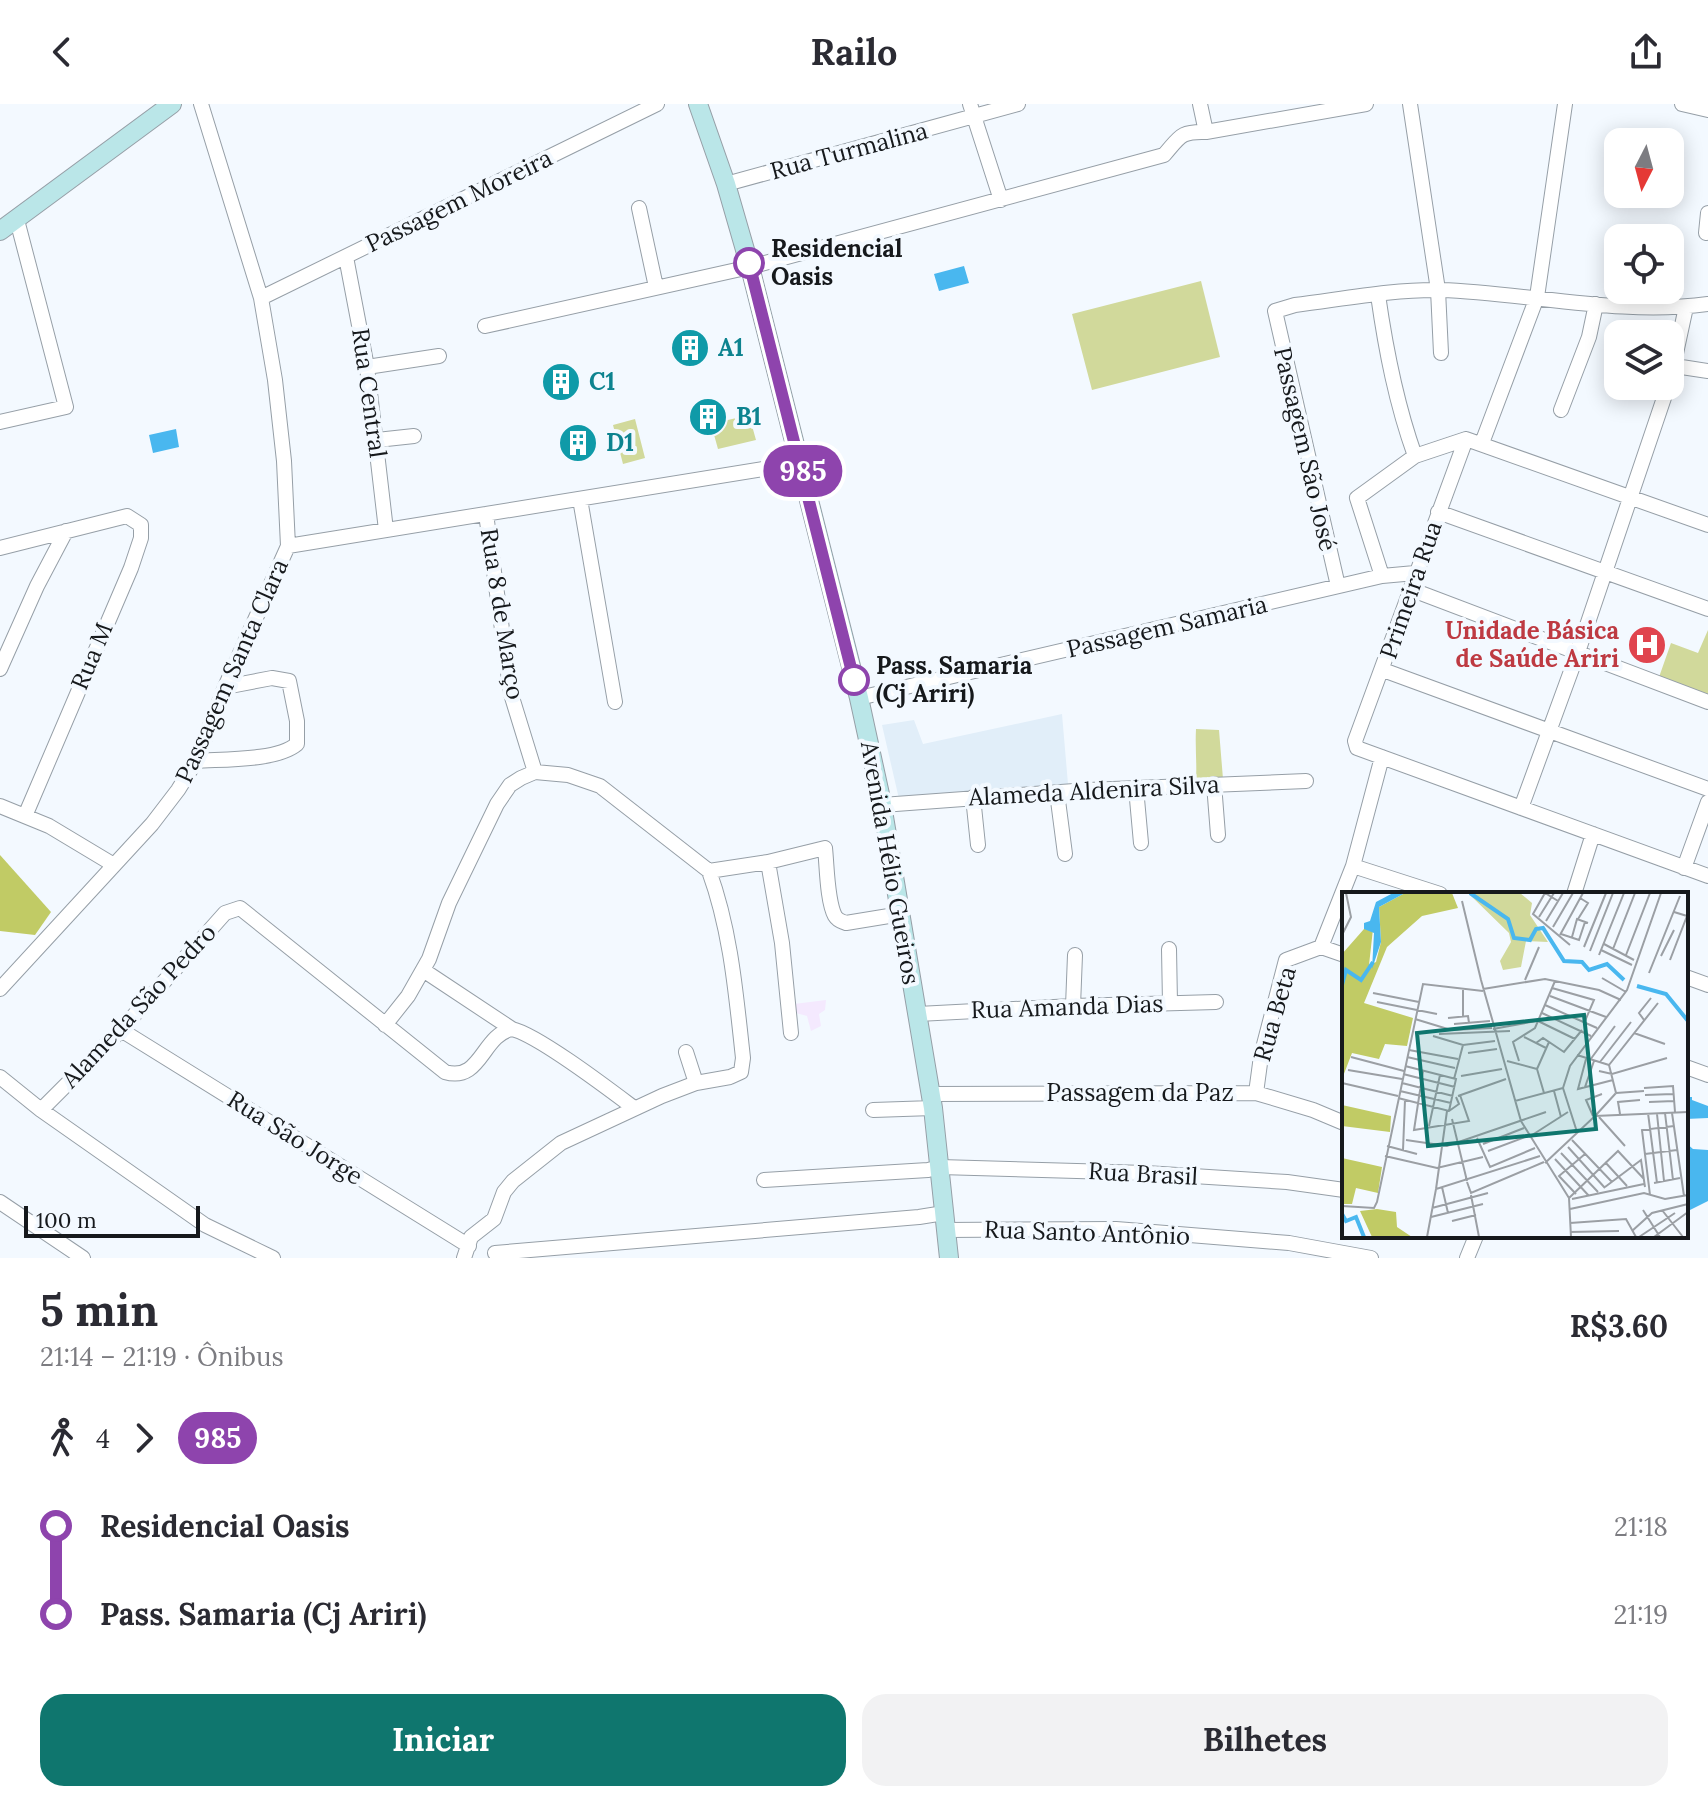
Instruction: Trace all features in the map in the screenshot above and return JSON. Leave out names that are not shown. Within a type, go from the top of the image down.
[{"type":"main road","points":[[0,231],[172,104]]},
{"type":"main road","name":"Avenida Hélio Gueiros","points":[[698,104],[750,267],[859,698],[882,805],[932,1101],[949,1258]]},
{"type":"street","name":"Passagem Santa Clara","points":[[0,989],[152,824],[196,761],[225,687],[288,546],[277,393],[261,298],[201,104]]},
{"type":"street","name":"Passagem Moreira","points":[[261,298],[657,104]]},
{"type":"street","name":"Rua Turmalina","points":[[726,184],[972,110],[1018,104]]},
{"type":"street","points":[[1200,104],[1206,132]]},
{"type":"street","points":[[485,326],[750,267],[1001,200],[1164,155],[1182,134],[1366,104]]},
{"type":"street","points":[[1410,104],[1438,290],[1441,353]]},
{"type":"street","points":[[1482,443],[1537,297],[1565,104]]},
{"type":"street","points":[[1682,104],[1708,110]]},
{"type":"street","points":[[972,110],[1001,200]]},
{"type":"street","points":[[639,208],[656,287]]},
{"type":"street","points":[[1706,233],[1708,213]]},
{"type":"street","points":[[0,422],[66,407],[17,220]]},
{"type":"street","name":"Rua Central","points":[[346,257],[367,367],[386,530]]},
{"type":"street","points":[[1415,456],[1400,416],[1378,295],[1438,290],[1596,304],[1686,307],[1708,304]]},
{"type":"street","name":"Passagem São José","points":[[1338,586],[1275,311],[1295,305],[1378,295]]},
{"type":"street","points":[[1561,410],[1589,337],[1596,304]]},
{"type":"street","points":[[1684,320],[1686,307]]},
{"type":"street","points":[[367,367],[439,356]]},
{"type":"street","points":[[1684,367],[1708,371]]},
{"type":"street","points":[[1521,808],[1606,573],[1664,400]]},
{"type":"street","points":[[377,440],[414,436]]},
{"type":"street","points":[[1382,576],[1357,498],[1415,456],[1466,439],[1708,525]]},
{"type":"street","name":"Primeira Rua","points":[[1382,757],[1357,748],[1355,741],[1466,439]]},
{"type":"street","points":[[288,546],[800,463]]},
{"type":"street","points":[[580,499],[615,702]]},
{"type":"street","points":[[1438,512],[1708,609]]},
{"type":"street","name":"Rua 8 de Março","points":[[486,514],[511,694],[535,772]]},
{"type":"street","name":"Rua M","points":[[25,816],[141,538],[141,525],[127,516],[66,531]]},
{"type":"street","points":[[0,548],[66,531]]},
{"type":"street","points":[[0,669],[37,586],[66,531]]},
{"type":"street","name":"Passagem Samaria","points":[[859,698],[1382,576],[1415,573]]},
{"type":"street","points":[[1410,589],[1708,702]]},
{"type":"street","points":[[1383,670],[1708,789]]},
{"type":"street","points":[[196,761],[268,755],[290,750],[297,744],[297,721],[289,681],[272,678],[225,687]]},
{"type":"street","points":[[1382,757],[1708,876]]},
{"type":"street","name":"Rua Beta","points":[[1343,892],[1353,866],[1382,757]]},
{"type":"street","points":[[467,1252],[471,1237],[494,1219],[504,1192],[527,1168],[561,1143],[634,1108],[696,1083],[737,1075],[743,1068],[722,906],[709,871],[600,786],[568,775],[535,772],[510,785],[466,865],[423,970],[408,996],[385,1025],[445,1072],[454,1075],[476,1064],[499,1034],[512,1029]]},
{"type":"street","name":"Alameda Aldenira Silva","points":[[882,805],[973,797],[1306,781]]},
{"type":"street","points":[[1214,784],[1218,835]]},
{"type":"street","points":[[1136,788],[1141,843]]},
{"type":"street","points":[[1057,793],[1065,854]]},
{"type":"street","points":[[973,797],[978,845]]},
{"type":"street","points":[[1684,868],[1708,802]]},
{"type":"street","points":[[0,806],[49,826],[114,865]]},
{"type":"street","points":[[1575,892],[1593,834]]},
{"type":"street","points":[[709,871],[768,862],[825,848],[834,915],[838,920],[846,923],[901,914]]},
{"type":"street","points":[[768,862],[782,943],[791,1033]]},
{"type":"street","points":[[1353,866],[1434,892]]},
{"type":"street","name":"Rua Beta","points":[[1256,1093],[1261,1056],[1286,960],[1321,947],[1342,894]]},
{"type":"street","name":"Alameda São Pedro","points":[[41,1110],[121,1030],[225,913],[240,908],[385,1025]]},
{"type":"street","points":[[1321,947],[1342,954]]},
{"type":"street","points":[[1169,949],[1170,1003]]},
{"type":"street","points":[[1073,1006],[1075,955]]},
{"type":"street","points":[[423,970],[512,1029],[524,1033],[634,1108]]},
{"type":"street","points":[[1688,978],[1708,985]]},
{"type":"street","name":"Rua Amanda Dias","points":[[918,1014],[1216,1002]]},
{"type":"street","name":"Rua São Jorge","points":[[121,1030],[467,1252]]},
{"type":"street","points":[[686,1052],[696,1083]]},
{"type":"street","points":[[1688,1068],[1708,1075]]},
{"type":"street","points":[[0,1077],[41,1110],[205,1225],[273,1258]]},
{"type":"street","name":"Passagem da Paz","points":[[873,1110],[932,1101],[1256,1093],[1342,1122]]},
{"type":"street","name":"Rua Brasil","points":[[764,1180],[940,1167],[1146,1173],[1287,1182],[1342,1190]]},
{"type":"street","points":[[1,1204],[83,1258]]},
{"type":"street","name":"Rua Santo Antônio","points":[[495,1253],[876,1221],[945,1221],[1116,1229],[1289,1243],[1371,1258]]},
{"type":"street","points":[[1467,1258],[1475,1238]]},
{"type":"shaded area","points":[[1062,714],[1068,784],[899,799],[882,725],[914,720],[923,744]]},
{"type":"shaded area","points":[[826,1000],[825,1010],[819,1014],[821,1026],[811,1031],[807,1016],[796,1013],[794,1004]]},
{"type":"green space","points":[[1201,281],[1220,357],[1092,390],[1072,314]]},
{"type":"green space","points":[[749,415],[756,440],[718,449],[711,424]]},
{"type":"green space","points":[[635,419],[645,458],[623,464],[613,425]]},
{"type":"green space","points":[[1708,630],[1708,697],[1658,680],[1671,643],[1698,653]]},
{"type":"green space","points":[[1196,729],[1219,730],[1223,779],[1196,780]]},
{"type":"green space","points":[[0,855],[51,912],[35,935],[0,931]]},
{"type":"water","points":[[964,266],[969,283],[939,291],[934,274]]},
{"type":"water","points":[[176,429],[179,447],[153,453],[149,435]]},
{"type":"water","points":[[1688,1097],[1708,1106],[1708,1118],[1688,1119]]},
{"type":"water","points":[[1688,1145],[1693,1149],[1708,1150],[1708,1201],[1688,1211]]},
{"type":"bus line","name":"985","points":[[749,263],[854,680]]},
{"type":"place","name":"Residencial Oasis","points":[[749,263]]},
{"type":"place","name":"A1","points":[[690,348]]},
{"type":"place","name":"C1","points":[[561,382]]},
{"type":"place","name":"B1","points":[[708,417]]},
{"type":"place","name":"D1","points":[[578,443]]},
{"type":"place","name":"Unidade Básica de Saúde Ariri","points":[[1647,645]]},
{"type":"place","name":"Pass. Samaria (Cj Ariri)","points":[[854,680]]}]
